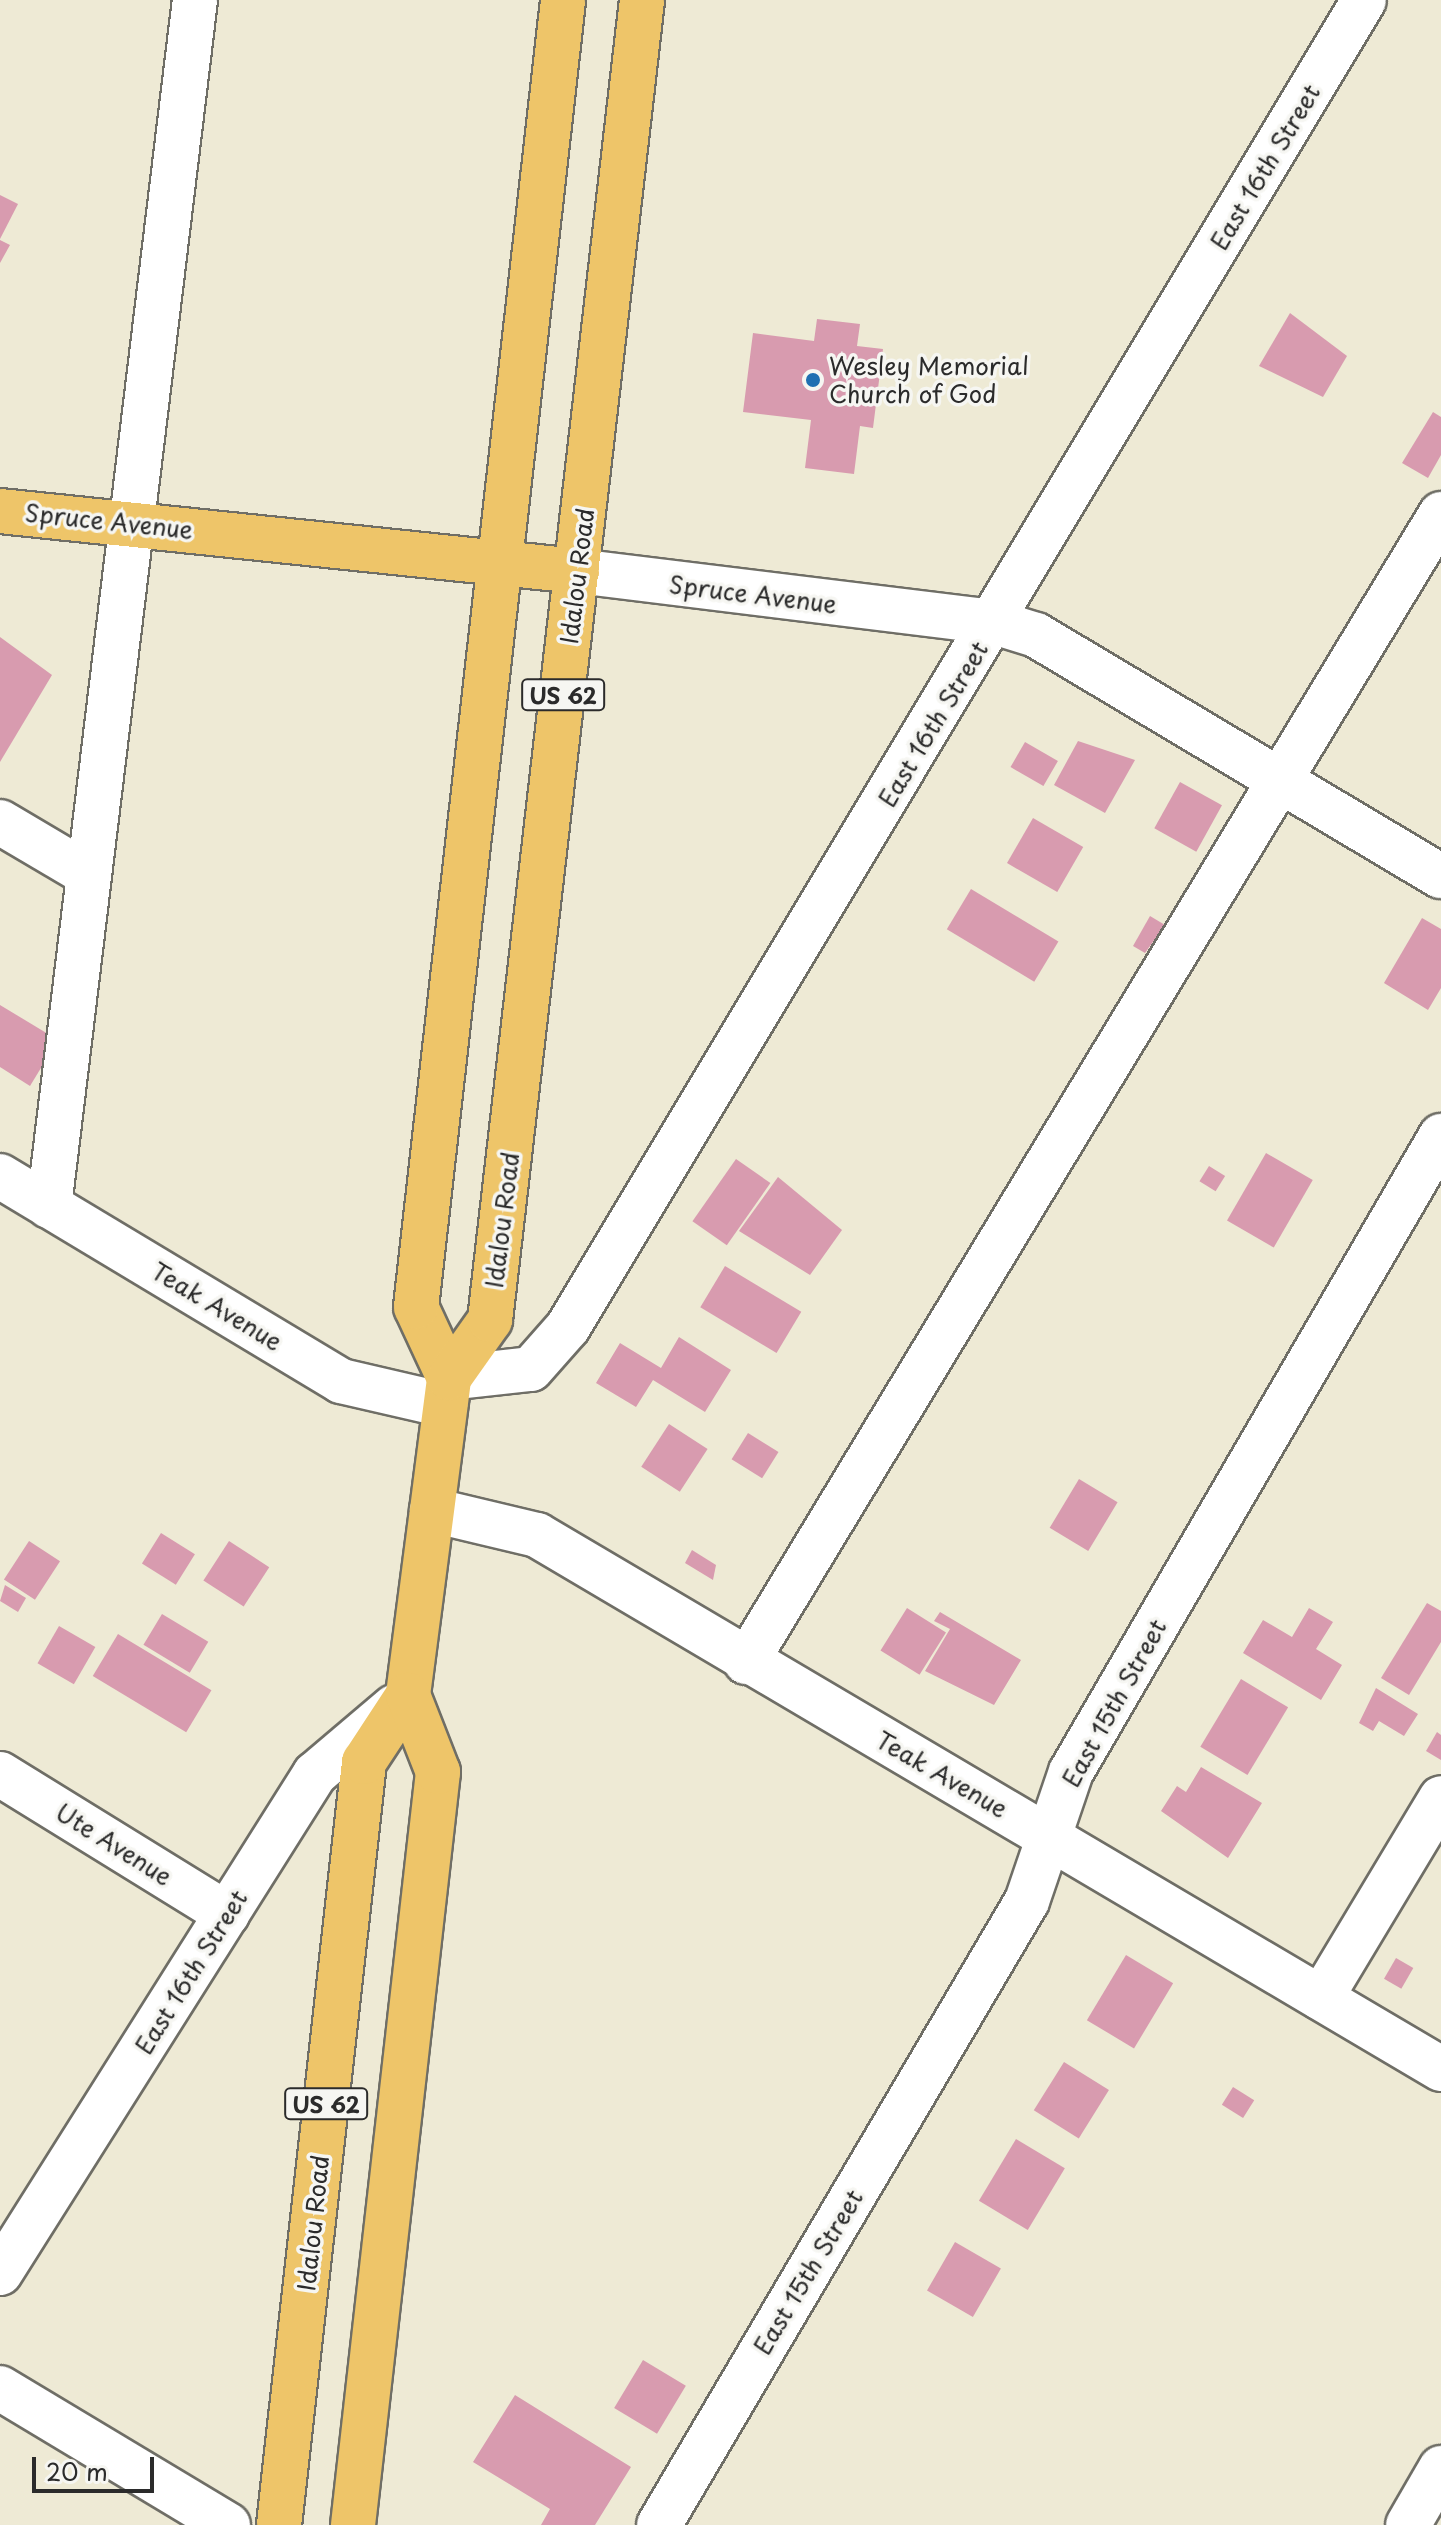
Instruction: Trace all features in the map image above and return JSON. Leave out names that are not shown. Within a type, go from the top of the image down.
[{"type":"main road","points":[[447,1392],[416,1307],[497,562],[563,0]]},
{"type":"main road","name":"Idalou Road","points":[[279,2525],[364,1762],[408,1695],[447,1392],[490,1320],[642,0]]},
{"type":"main road","name":"Spruce Avenue","points":[[0,511],[577,571]]},
{"type":"main road","name":"Idalou Road","points":[[353,2525],[438,1772],[408,1695]]},
{"type":"street","points":[[49,1206],[129,523],[195,0]]},
{"type":"street","name":"East 16th Street","points":[[447,1392],[531,1369],[568,1327],[994,622],[1364,0]]},
{"type":"street","points":[[746,1662],[1283,780],[1441,514]]},
{"type":"street","name":"Spruce Avenue","points":[[577,571],[994,622],[1036,635],[1441,876]]},
{"type":"street","points":[[0,822],[88,874]]},
{"type":"street","name":"East 15th Street","points":[[659,2525],[1027,1901],[1071,1772],[1441,1136]]},
{"type":"street","name":"Teak Avenue","points":[[0,1176],[341,1381],[447,1392]]},
{"type":"street","name":"Teak Avenue","points":[[432,1510],[537,1535],[746,1662],[1049,1836],[1441,2069]]},
{"type":"street","name":"East 16th Street","points":[[0,2273],[315,1774],[408,1695]]},
{"type":"street","name":"Ute Avenue","points":[[0,1774],[227,1914]]},
{"type":"street","points":[[1321,1998],[1441,1798]]},
{"type":"street","points":[[0,2388],[217,2522]]},
{"type":"street","points":[[1408,2525],[1441,2468]]},
{"type":"building","points":[[0,195],[18,204],[0,239]]},
{"type":"building","points":[[0,240],[10,245],[0,263]]},
{"type":"building","points":[[1290,313],[1347,356],[1323,397],[1259,366]]},
{"type":"building","name":"Wesley Memorial Church of God","points":[[817,319],[860,324],[857,346],[883,349],[873,428],[860,426],[854,474],[805,468],[811,420],[743,412],[753,333],[814,341]]},
{"type":"building","points":[[1433,412],[1441,417],[1441,455],[1428,478],[1402,463]]},
{"type":"building","points":[[0,637],[52,675],[0,762]]},
{"type":"building","points":[[1078,741],[1135,760],[1105,813],[1054,785]]},
{"type":"building","points":[[1025,742],[1058,761],[1043,786],[1010,767]]},
{"type":"building","points":[[1180,782],[1222,805],[1196,852],[1154,828]]},
{"type":"building","points":[[1033,818],[1083,847],[1057,892],[1007,863]]},
{"type":"building","points":[[971,889],[1058,942],[1034,982],[947,929]]},
{"type":"building","points":[[1150,916],[1165,925],[1145,953],[1133,946]]},
{"type":"building","points":[[1422,918],[1441,929],[1441,988],[1428,1010],[1384,983]]},
{"type":"building","points":[[0,1005],[58,1040],[30,1086],[0,1067]]},
{"type":"building","points":[[1266,1153],[1313,1180],[1274,1248],[1227,1221]]},
{"type":"building","points":[[736,1159],[770,1183],[727,1245],[692,1221]]},
{"type":"building","points":[[1209,1166],[1225,1176],[1216,1191],[1199,1181]]},
{"type":"building","points":[[778,1177],[842,1230],[810,1275],[739,1231]]},
{"type":"building","points":[[725,1266],[801,1312],[777,1353],[700,1307]]},
{"type":"building","points":[[679,1337],[731,1370],[705,1412],[653,1380],[636,1407],[596,1383],[620,1343],[661,1368]]},
{"type":"building","points":[[669,1424],[708,1449],[680,1492],[641,1467]]},
{"type":"building","points":[[748,1433],[779,1452],[762,1478],[732,1459]]},
{"type":"building","points":[[1079,1479],[1118,1502],[1088,1551],[1050,1528]]},
{"type":"building","points":[[161,1533],[195,1554],[176,1585],[142,1564]]},
{"type":"building","points":[[29,1541],[60,1561],[35,1600],[4,1580]]},
{"type":"building","points":[[229,1541],[269,1567],[244,1607],[203,1580]]},
{"type":"building","points":[[692,1550],[716,1565],[713,1580],[685,1563]]},
{"type":"building","points":[[5,1585],[26,1598],[18,1612],[0,1601]]},
{"type":"building","points":[[1427,1603],[1441,1611],[1441,1642],[1409,1695],[1381,1678]]},
{"type":"building","points":[[907,1608],[946,1632],[920,1675],[881,1650]]},
{"type":"building","points":[[1309,1608],[1333,1622],[1316,1649],[1342,1665],[1321,1700],[1243,1653],[1263,1620],[1292,1637]]},
{"type":"building","points":[[940,1612],[1021,1660],[994,1705],[925,1671],[950,1629],[934,1621]]},
{"type":"building","points":[[162,1614],[208,1642],[190,1673],[143,1645]]},
{"type":"building","points":[[59,1626],[95,1647],[74,1684],[38,1663]]},
{"type":"building","points":[[118,1634],[211,1690],[186,1732],[93,1676]]},
{"type":"building","points":[[1241,1679],[1288,1707],[1247,1775],[1200,1747]]},
{"type":"building","points":[[1376,1688],[1418,1714],[1404,1736],[1379,1721],[1373,1731],[1359,1723]]},
{"type":"building","points":[[1437,1732],[1441,1735],[1441,1760],[1426,1751]]},
{"type":"building","points":[[1201,1767],[1262,1803],[1228,1858],[1161,1811],[1177,1786],[1186,1792]]},
{"type":"building","points":[[1126,1955],[1173,1983],[1134,2048],[1087,2020]]},
{"type":"building","points":[[1396,1958],[1413,1968],[1401,1989],[1384,1979]]},
{"type":"building","points":[[1064,2062],[1109,2090],[1079,2138],[1034,2110]]},
{"type":"building","points":[[1233,2087],[1254,2100],[1243,2118],[1222,2105]]},
{"type":"building","points":[[1016,2139],[1065,2168],[1028,2230],[979,2201]]},
{"type":"building","points":[[955,2242],[1001,2268],[973,2317],[927,2290]]},
{"type":"building","points":[[643,2360],[686,2386],[657,2434],[614,2408]]},
{"type":"building","points":[[515,2395],[631,2467],[595,2525],[541,2525],[550,2509],[473,2462]]},
{"type":"place","name":"Wesley Memorial Church of God","points":[[813,380]]}]
